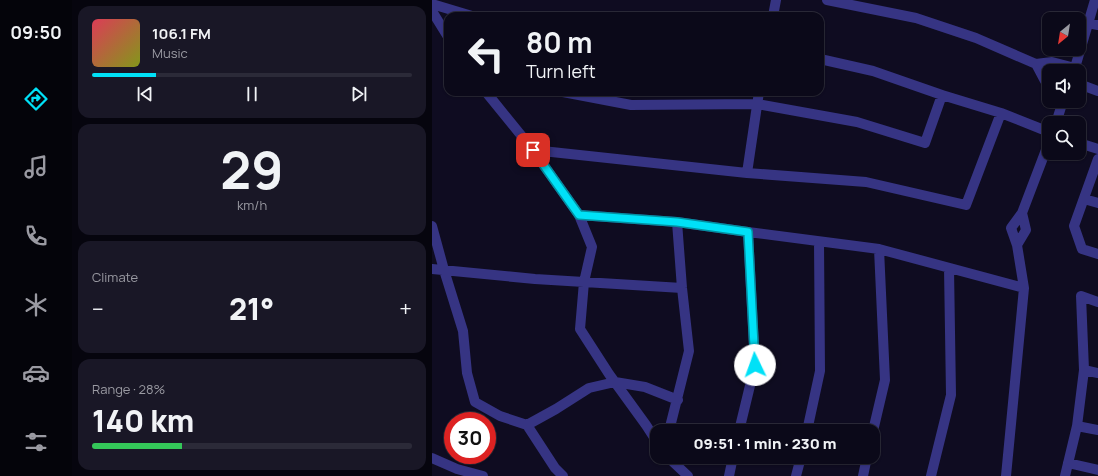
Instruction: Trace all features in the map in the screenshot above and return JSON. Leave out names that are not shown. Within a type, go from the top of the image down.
[{"type":"street","points":[[774,12],[776,0]]},
{"type":"street","points":[[827,0],[916,18],[976,38],[1036,64],[1052,62],[1058,64]]},
{"type":"street","points":[[1076,64],[1095,0]]},
{"type":"street","points":[[432,4],[459,12]]},
{"type":"street","points":[[432,10],[444,30]]},
{"type":"street","points":[[1088,23],[1098,25]]},
{"type":"street","points":[[824,60],[873,71],[942,95],[1001,113],[1042,129]]},
{"type":"street","points":[[1036,64],[1042,77]]},
{"type":"street","points":[[1086,86],[1098,90]]},
{"type":"street","points":[[584,96],[631,105],[757,104],[858,122],[925,143],[942,95]]},
{"type":"street","points":[[489,96],[533,150],[579,215],[592,247],[584,282],[580,329],[650,431]]},
{"type":"street","points":[[747,173],[758,96]]},
{"type":"street","points":[[533,150],[747,173],[866,182],[966,205],[1001,113]]},
{"type":"street","points":[[1086,145],[1098,149]]},
{"type":"street","points":[[1098,159],[1074,226],[1082,249],[1098,254]]},
{"type":"street","points":[[1006,476],[1024,288],[1017,245],[1011,228],[1022,213],[1042,160]]},
{"type":"street","points":[[1084,199],[1098,203]]},
{"type":"street","points":[[579,215],[677,222],[878,249],[1024,288]]},
{"type":"street","points":[[671,424],[689,351],[677,222]]},
{"type":"street","points":[[432,226],[463,331],[467,373],[475,402],[500,416],[526,424],[555,468],[562,476]]},
{"type":"street","points":[[741,424],[755,365],[748,232]]},
{"type":"street","points":[[808,424],[820,371],[819,242]]},
{"type":"street","points":[[875,424],[885,380],[878,249]]},
{"type":"street","points":[[931,476],[951,396],[949,268]]},
{"type":"street","points":[[432,269],[535,279],[682,288]]},
{"type":"street","points":[[1065,476],[1077,426],[1084,370],[1081,296],[1098,302]]},
{"type":"street","points":[[1084,370],[1098,374]]},
{"type":"street","points":[[526,424],[556,410],[589,388],[615,382],[645,387],[678,400]]},
{"type":"street","points":[[1077,426],[1098,430]]},
{"type":"street","points":[[432,458],[457,469],[483,476]]},
{"type":"street","points":[[1068,463],[1098,470]]},
{"type":"street","points":[[675,464],[688,476]]},
{"type":"street","points":[[729,476],[732,464]]},
{"type":"street","points":[[796,476],[799,464]]},
{"type":"street","points":[[862,476],[865,464]]},
{"type":"route","points":[[533,150],[579,215],[677,222],[748,232],[755,365]]}]
